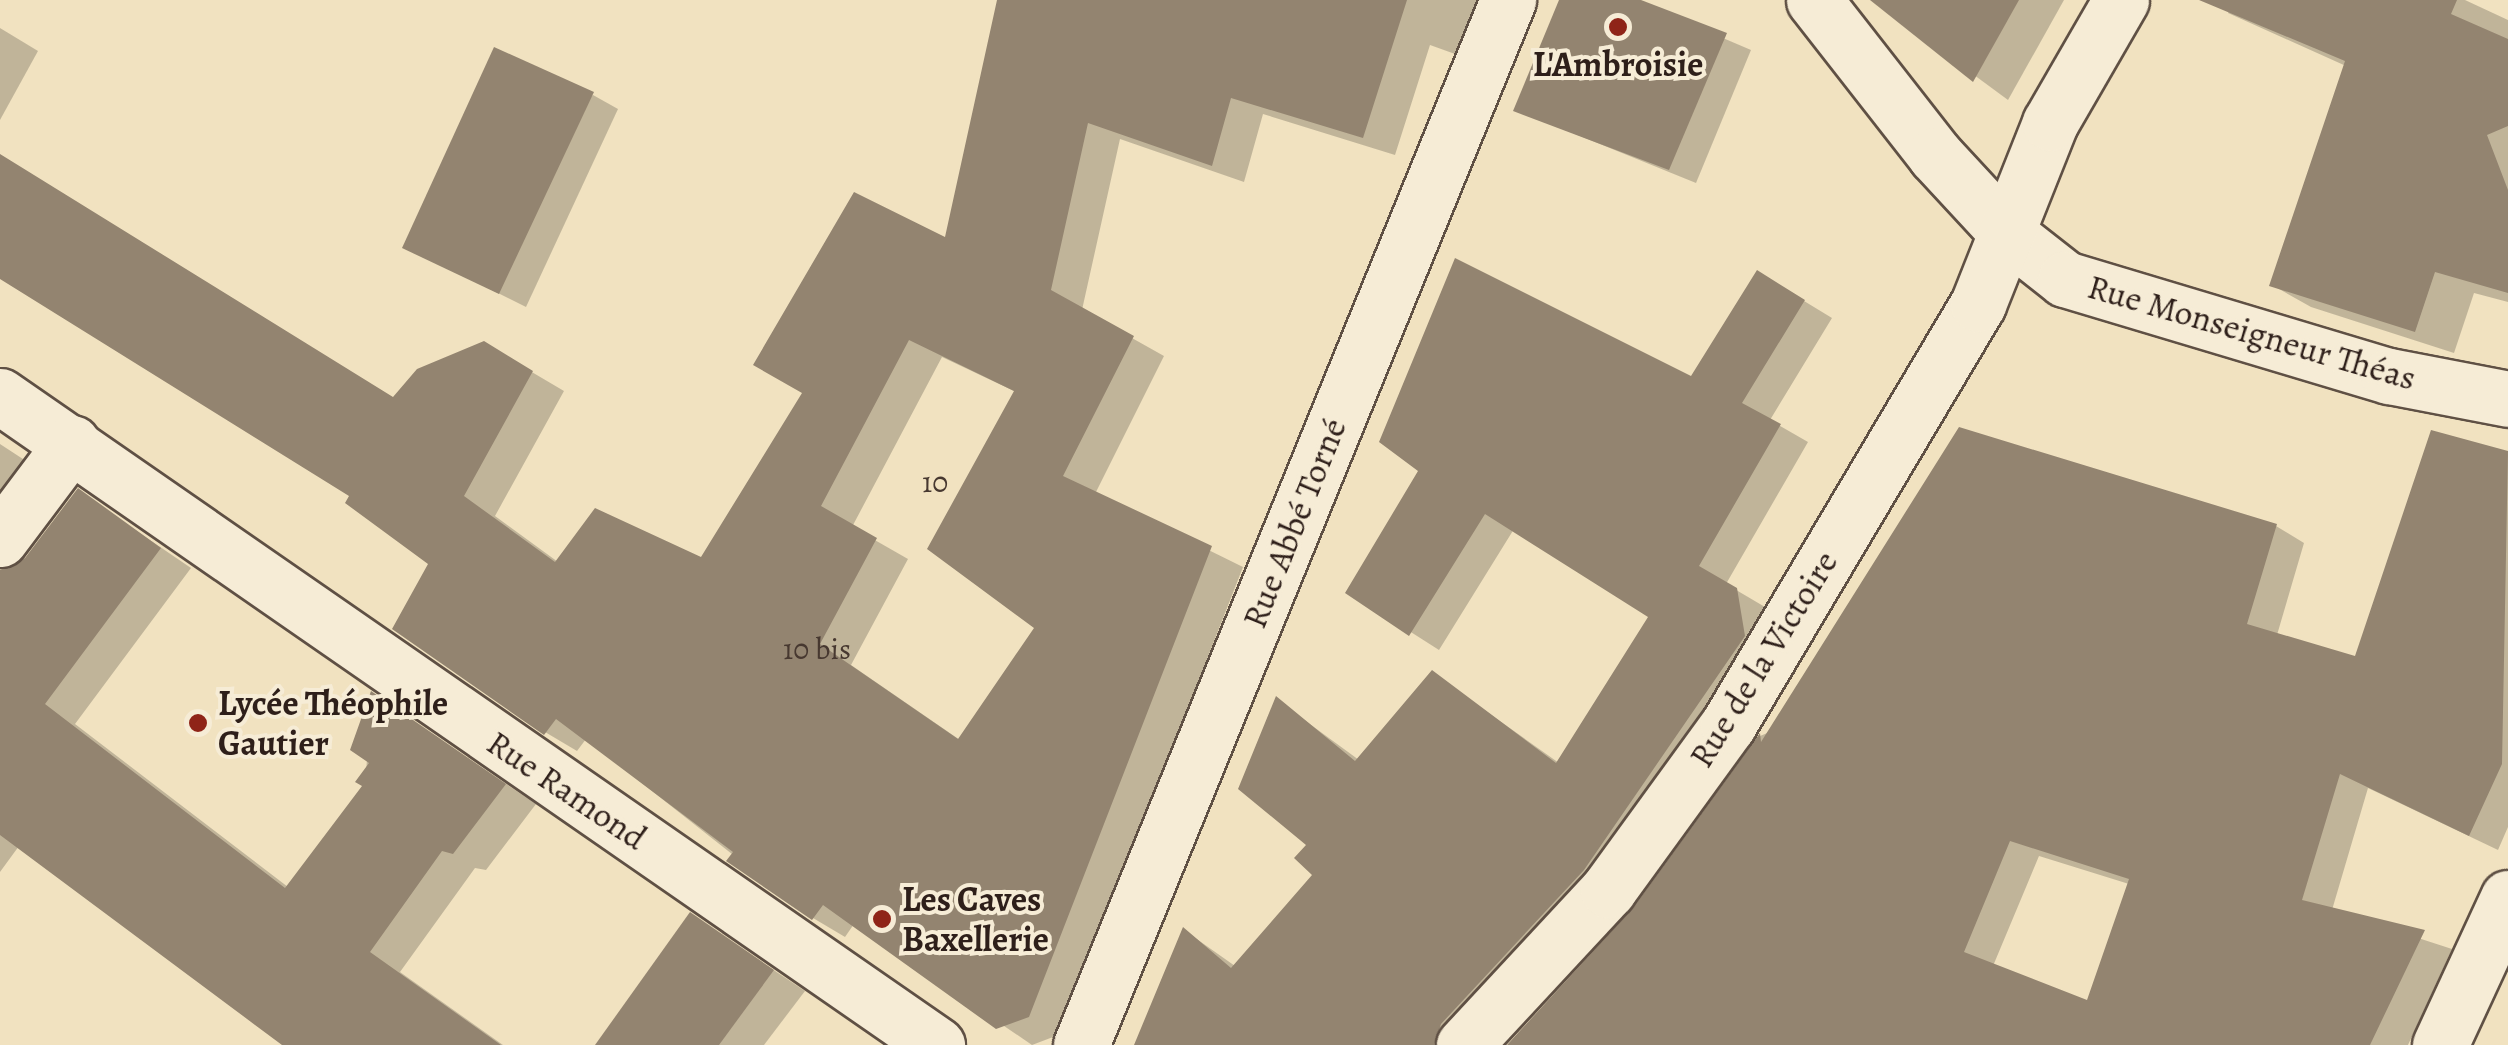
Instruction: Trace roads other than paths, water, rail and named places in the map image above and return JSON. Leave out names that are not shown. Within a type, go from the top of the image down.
[{"type":"street","name":"Rue Abbé Torné","points":[[1081,1045],[1508,0]]},
{"type":"street","name":"Rue Monseigneur Théas","points":[[1814,0],[2009,236],[2065,278],[2390,376],[2508,399]]},
{"type":"street","name":"Rue de la Victoire","points":[[1464,1045],[1608,890],[1728,725],[2009,236],[2050,122],[2121,0]]},
{"type":"street","name":"Rue Ramond","points":[[0,396],[937,1045]]},
{"type":"street","points":[[0,539],[72,443]]},
{"type":"street","points":[[2440,1045],[2508,898]]},
{"type":"place","name":"L'Ambroisie","points":[[1618,27]]},
{"type":"place","name":"Lycée Théophile Gautier","points":[[198,723]]},
{"type":"place","name":"Les Caves Baxellerie","points":[[882,919]]}]
